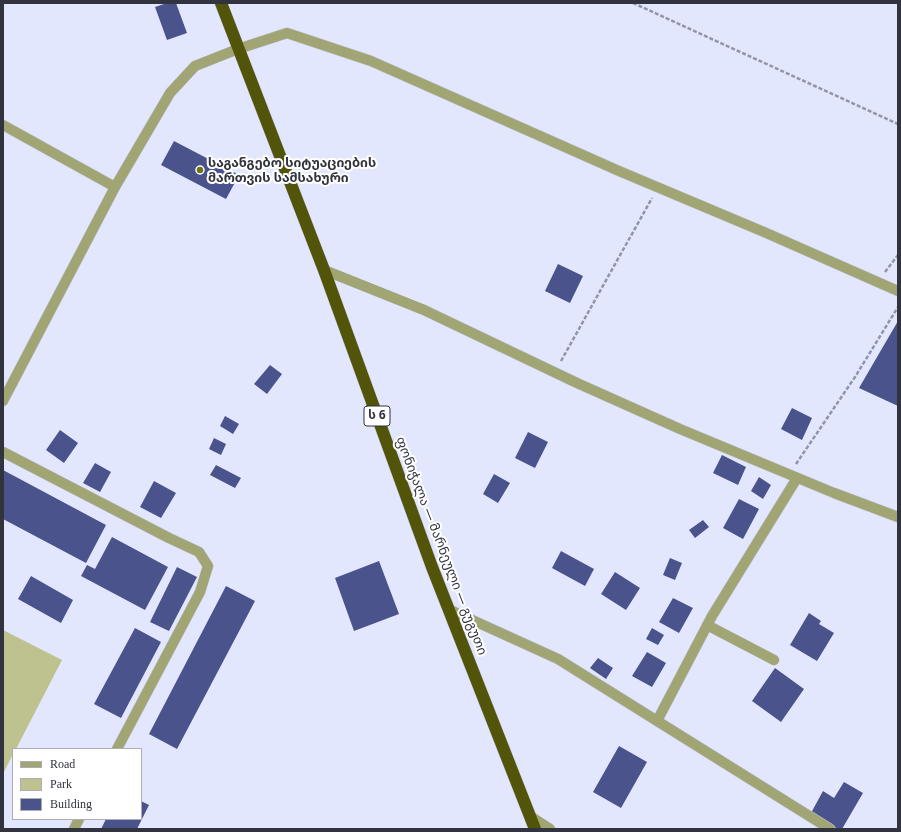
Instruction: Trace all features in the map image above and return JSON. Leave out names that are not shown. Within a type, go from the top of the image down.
[{"type":"highway","name":"ფონიჭალა — მარნეული — გუგუთი","points":[[220,3],[324,270],[448,609],[535,829]]},
{"type":"street","points":[[3,401],[115,187],[170,93],[195,66],[238,49],[287,33],[371,61],[898,291]]},
{"type":"street","points":[[3,125],[115,187]]},
{"type":"street","points":[[324,270],[424,310],[555,372],[680,428],[834,493],[898,516]]},
{"type":"street","points":[[3,452],[199,552],[208,566],[200,592],[118,748]]},
{"type":"street","points":[[657,721],[707,625],[793,476]]},
{"type":"street","points":[[448,609],[558,659],[830,829]]},
{"type":"street","points":[[707,625],[774,660]]},
{"type":"street","points":[[530,816],[550,829]]},
{"type":"street","points":[[74,829],[78,820]]},
{"type":"path","points":[[633,3],[898,124]]},
{"type":"path","points":[[555,372],[658,187]]},
{"type":"path","points":[[878,282],[898,255]]},
{"type":"path","points":[[793,476],[898,307]]},
{"type":"green space","points":[[3,630],[62,660],[17,748],[12,748],[12,756],[4,772]]},
{"type":"building","points":[[167,3],[176,3],[187,33],[167,40],[155,7]]},
{"type":"building","name":"საგანგებო სიტუაციების მართვის სამსახური","points":[[174,141],[239,175],[226,199],[161,165]]},
{"type":"building","points":[[558,264],[583,276],[570,303],[545,291]]},
{"type":"building","points":[[898,321],[898,406],[859,388]]},
{"type":"building","points":[[270,365],[282,374],[267,394],[254,384]]},
{"type":"building","points":[[792,408],[812,418],[802,440],[781,429]]},
{"type":"building","points":[[225,416],[239,424],[233,434],[220,426]]},
{"type":"building","points":[[60,430],[78,443],[64,463],[46,450]]},
{"type":"building","points":[[528,432],[548,442],[535,468],[515,458]]},
{"type":"building","points":[[214,438],[226,444],[221,455],[209,449]]},
{"type":"building","points":[[722,455],[746,467],[738,485],[713,473]]},
{"type":"building","points":[[95,463],[111,472],[100,492],[83,483]]},
{"type":"building","points":[[216,465],[241,478],[235,488],[210,475]]},
{"type":"building","points":[[3,470],[106,525],[86,563],[3,519]]},
{"type":"building","points":[[494,474],[510,483],[498,503],[483,494]]},
{"type":"building","points":[[759,477],[771,485],[763,499],[751,491]]},
{"type":"building","points":[[154,481],[176,493],[161,518],[140,507]]},
{"type":"building","points":[[739,499],[759,509],[743,539],[723,528]]},
{"type":"building","points":[[703,520],[709,527],[695,538],[689,530]]},
{"type":"building","points":[[112,537],[168,567],[145,610],[81,576],[87,565],[95,569]]},
{"type":"building","points":[[561,551],[594,569],[585,586],[552,568]]},
{"type":"building","points":[[670,558],[682,563],[675,580],[663,575]]},
{"type":"building","points":[[379,561],[399,614],[354,631],[335,578]]},
{"type":"building","points":[[177,567],[197,577],[169,631],[150,622]]},
{"type":"building","points":[[615,572],[640,588],[626,610],[601,594]]},
{"type":"building","points":[[31,576],[73,600],[61,623],[18,599]]},
{"type":"building","points":[[226,586],[255,601],[177,749],[149,734]]},
{"type":"building","points":[[673,598],[693,608],[679,633],[659,622]]},
{"type":"building","points":[[809,613],[821,621],[819,624],[834,633],[817,661],[790,645]]},
{"type":"building","points":[[135,628],[161,642],[121,718],[94,704]]},
{"type":"building","points":[[652,628],[664,635],[658,645],[646,639]]},
{"type":"building","points":[[647,652],[666,663],[652,687],[632,676]]},
{"type":"building","points":[[598,658],[613,668],[606,679],[590,668]]},
{"type":"building","points":[[775,668],[804,689],[781,722],[752,701]]},
{"type":"building","points":[[619,746],[647,762],[621,808],[593,792]]},
{"type":"building","points":[[844,782],[863,793],[842,829],[838,829],[811,813],[823,791],[834,798]]},
{"type":"building","points":[[142,802],[149,805],[142,819]]},
{"type":"building","points":[[106,820],[142,820],[137,829],[101,829]]},
{"type":"place","name":"საგანგებო სიტუაციების მართვის სამსახური","points":[[200,170]]}]
